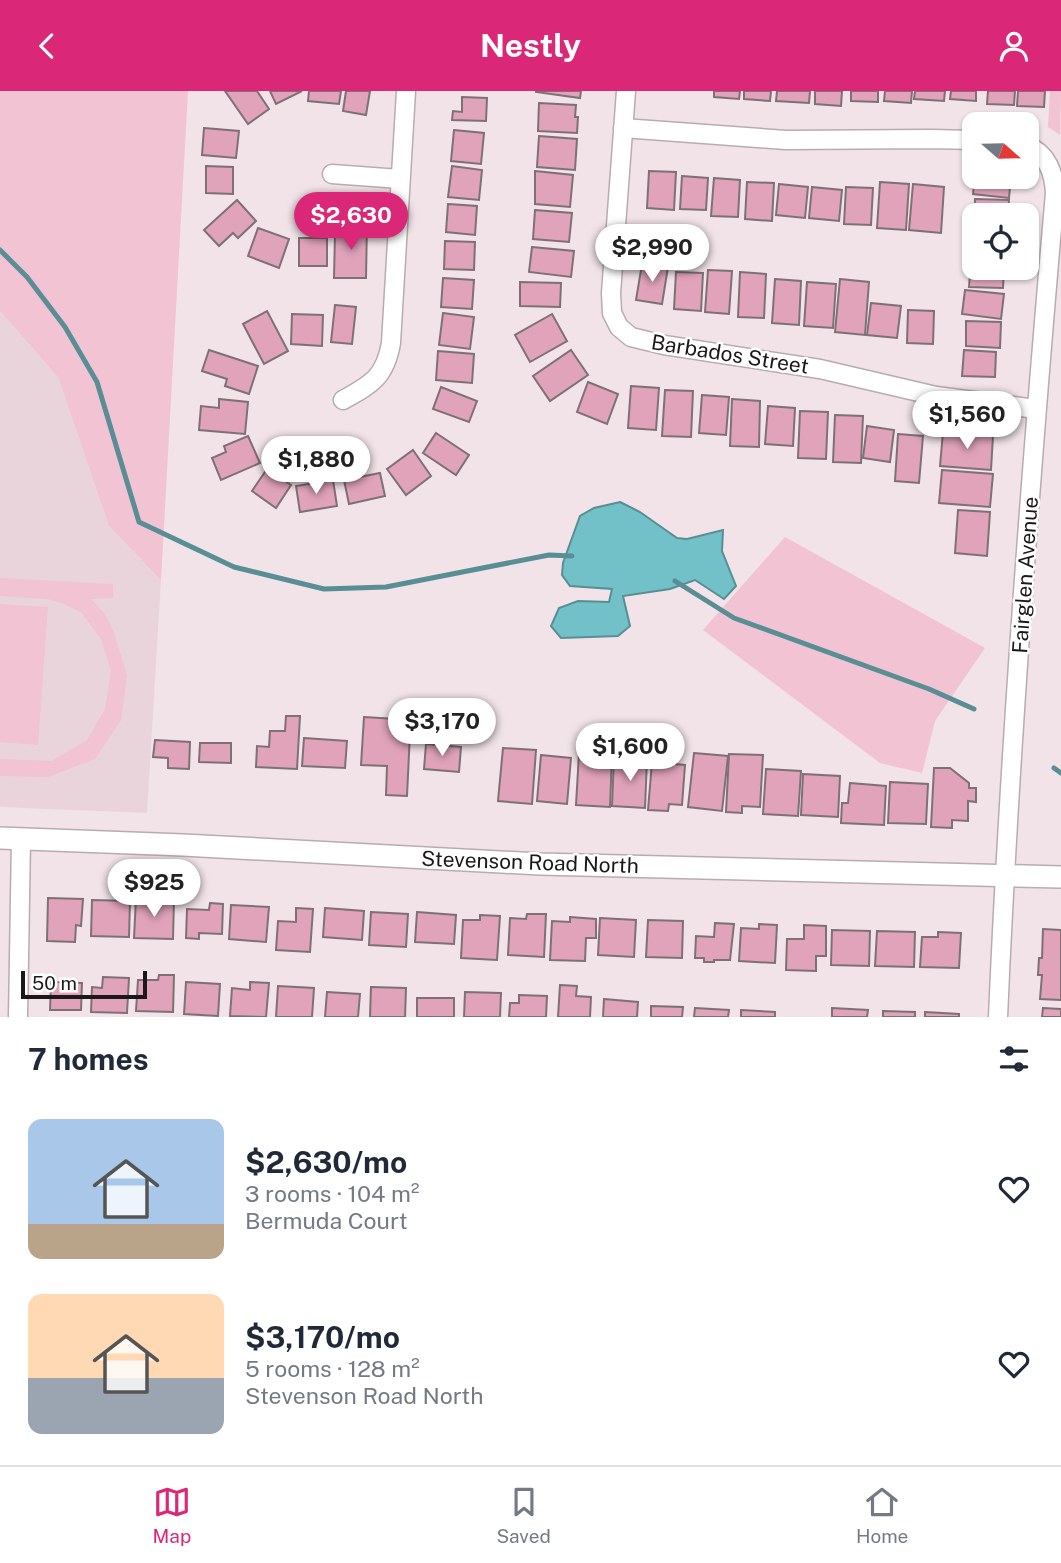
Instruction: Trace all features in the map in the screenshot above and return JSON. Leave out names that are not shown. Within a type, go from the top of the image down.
[{"type":"street","points":[[344,400],[373,381],[383,371],[389,358],[406,91]]},
{"type":"street","name":"Barbados Street","points":[[626,91],[611,293],[612,313],[620,327],[631,337],[664,345],[820,369],[936,396],[1036,409]]},
{"type":"street","points":[[623,128],[786,140],[962,140]]},
{"type":"street","name":"Fairglen Avenue","points":[[998,1017],[1004,875],[1036,409],[1055,193],[1055,177],[1040,154]]},
{"type":"street","points":[[331,174],[400,179]]},
{"type":"street","name":"Stevenson Road North","points":[[0,838],[540,864],[1061,877]]},
{"type":"street","points":[[18,1017],[22,839]]},
{"type":"shaded area","points":[[0,91],[188,91],[161,580],[109,526],[58,377],[0,311]]},
{"type":"shaded area","points":[[1050,91],[1061,91],[1060,135],[1048,127]]},
{"type":"shaded area","points":[[0,311],[58,377],[109,526],[161,580],[147,813],[0,807]]},
{"type":"shaded area","points":[[785,537],[985,648],[935,721],[922,773],[880,763],[703,630]]},
{"type":"shaded area","points":[[0,578],[113,584],[113,598],[91,599],[105,614],[114,633],[127,675],[121,720],[95,759],[48,777],[0,776],[0,759],[52,761],[87,740],[105,709],[111,671],[101,639],[82,613],[47,599],[0,596]]},
{"type":"shaded area","points":[[0,604],[48,607],[38,745],[0,742]]},
{"type":"water","points":[[620,502],[640,512],[677,538],[687,539],[723,530],[722,551],[736,586],[724,599],[695,580],[670,589],[623,596],[630,626],[618,636],[561,638],[551,626],[559,608],[578,601],[609,602],[612,589],[570,586],[562,575],[563,563],[580,516],[594,508]]},
{"type":"building","points":[[225,91],[257,91],[269,109],[248,124]]},
{"type":"building","points":[[270,91],[302,91],[276,104]]},
{"type":"building","points":[[309,91],[341,91],[339,104],[308,101]]},
{"type":"building","points":[[346,91],[370,91],[366,115],[343,111]]},
{"type":"building","points":[[536,91],[581,91],[580,98]]},
{"type":"building","points":[[714,91],[740,91],[739,99],[714,97]]},
{"type":"building","points":[[744,91],[771,91],[770,101],[744,99]]},
{"type":"building","points":[[777,91],[810,91],[809,103],[776,101]]},
{"type":"building","points":[[815,91],[842,91],[841,106],[815,104]]},
{"type":"building","points":[[851,91],[878,91],[878,102],[851,101]]},
{"type":"building","points":[[885,91],[912,91],[911,103],[884,101]]},
{"type":"building","points":[[915,91],[945,91],[944,101],[914,99]]},
{"type":"building","points":[[951,91],[976,91],[976,101],[950,99]]},
{"type":"building","points":[[988,91],[1015,91],[1014,105],[987,104]]},
{"type":"building","points":[[1018,91],[1045,91],[1044,107],[1017,106]]},
{"type":"building","points":[[462,97],[487,98],[486,121],[452,120],[453,111],[462,112]]},
{"type":"building","points":[[539,103],[576,105],[577,133],[538,131]]},
{"type":"building","points":[[204,128],[239,131],[236,158],[202,155]]},
{"type":"building","points":[[454,130],[484,133],[481,164],[451,161]]},
{"type":"building","points":[[539,136],[577,139],[575,170],[537,167]]},
{"type":"building","points":[[206,166],[233,167],[233,194],[206,193]]},
{"type":"building","points":[[452,166],[482,170],[479,200],[448,197]]},
{"type":"building","points":[[535,171],[573,175],[570,207],[535,204]]},
{"type":"building","points":[[649,171],[676,172],[674,210],[647,208]]},
{"type":"building","points":[[682,176],[708,178],[706,210],[680,209]]},
{"type":"building","points":[[714,178],[740,180],[738,217],[711,216]]},
{"type":"building","points":[[747,182],[774,183],[772,221],[745,219]]},
{"type":"building","points":[[880,182],[909,184],[906,230],[877,228]]},
{"type":"building","points":[[779,184],[808,187],[805,218],[776,215]]},
{"type":"building","points":[[913,184],[944,187],[941,233],[909,230]]},
{"type":"building","points":[[812,187],[842,190],[839,221],[809,218]]},
{"type":"building","points":[[846,187],[873,188],[871,225],[844,224]]},
{"type":"building","points":[[973,189],[1010,189],[1009,198],[973,194]]},
{"type":"building","points":[[975,199],[1009,200],[1009,203],[975,203]]},
{"type":"building","points":[[237,200],[256,221],[238,238],[233,233],[219,246],[204,230]]},
{"type":"building","points":[[448,204],[477,206],[475,235],[446,232]]},
{"type":"building","points":[[535,210],[572,213],[569,242],[533,239]]},
{"type":"building","points":[[344,223],[367,223],[366,278],[334,278],[335,233],[344,233]]},
{"type":"building","points":[[258,228],[289,239],[279,268],[248,256]]},
{"type":"building","points":[[299,238],[327,238],[327,266],[299,266]]},
{"type":"building","points":[[445,241],[475,242],[474,270],[444,269]]},
{"type":"building","points":[[532,247],[574,251],[571,277],[529,272]]},
{"type":"building","points":[[642,264],[668,267],[662,304],[636,300]]},
{"type":"building","points":[[708,270],[732,271],[729,314],[705,312]]},
{"type":"building","points":[[676,272],[703,273],[701,311],[674,309]]},
{"type":"building","points":[[740,272],[766,274],[764,318],[738,317]]},
{"type":"building","points":[[443,278],[474,280],[472,309],[441,307]]},
{"type":"building","points":[[775,279],[801,281],[799,325],[772,323]]},
{"type":"building","points":[[840,279],[869,282],[865,335],[835,332]]},
{"type":"building","points":[[970,280],[1003,280],[1003,288],[969,287]]},
{"type":"building","points":[[520,282],[561,283],[560,307],[520,306]]},
{"type":"building","points":[[807,282],[836,284],[833,328],[804,326]]},
{"type":"building","points":[[965,290],[1004,294],[1001,319],[962,314]]},
{"type":"building","points":[[871,303],[901,306],[897,338],[867,335]]},
{"type":"building","points":[[335,305],[356,307],[352,344],[331,342]]},
{"type":"building","points":[[908,310],[934,311],[933,344],[907,343]]},
{"type":"building","points":[[267,311],[288,351],[264,364],[243,324]]},
{"type":"building","points":[[443,313],[474,317],[470,349],[439,345]]},
{"type":"building","points":[[292,314],[323,315],[322,346],[291,344]]},
{"type":"building","points":[[552,314],[567,341],[530,362],[515,335]]},
{"type":"building","points":[[966,321],[1001,322],[1000,348],[966,346]]},
{"type":"building","points":[[209,350],[258,366],[249,394],[225,386],[227,379],[202,371]]},
{"type":"building","points":[[571,350],[588,375],[550,401],[533,376]]},
{"type":"building","points":[[964,350],[996,352],[995,377],[962,376]]},
{"type":"building","points":[[438,351],[474,354],[472,383],[436,380]]},
{"type":"building","points":[[588,382],[618,394],[607,424],[577,412]]},
{"type":"building","points":[[631,386],[659,388],[656,430],[628,428]]},
{"type":"building","points":[[441,387],[477,401],[469,422],[433,409]]},
{"type":"building","points":[[665,390],[693,391],[691,437],[662,436]]},
{"type":"building","points":[[702,395],[729,397],[726,435],[699,433]]},
{"type":"building","points":[[219,399],[248,402],[245,434],[199,430],[201,406],[219,408]]},
{"type":"building","points":[[732,399],[760,401],[759,447],[730,446]]},
{"type":"building","points":[[768,406],[795,408],[793,446],[765,444]]},
{"type":"building","points":[[800,411],[828,412],[826,459],[798,458]]},
{"type":"building","points":[[835,415],[863,416],[861,463],[833,462]]},
{"type":"building","points":[[867,426],[894,430],[890,462],[863,458]]},
{"type":"building","points":[[943,432],[993,436],[991,470],[940,466]]},
{"type":"building","points":[[436,433],[469,455],[456,475],[423,453]]},
{"type":"building","points":[[898,434],[923,436],[919,483],[895,481]]},
{"type":"building","points":[[248,436],[260,463],[221,480],[212,458],[226,452],[224,446]]},
{"type":"building","points":[[413,450],[431,476],[406,495],[387,469]]},
{"type":"building","points":[[267,469],[291,485],[276,508],[252,491]]},
{"type":"building","points":[[942,470],[993,474],[990,507],[939,503]]},
{"type":"building","points":[[380,473],[385,496],[349,504],[344,480]]},
{"type":"building","points":[[333,480],[337,506],[300,512],[296,486]]},
{"type":"building","points":[[958,510],[990,512],[987,556],[955,553]]},
{"type":"building","points":[[286,716],[300,716],[297,769],[256,767],[257,746],[269,747],[270,731],[285,731]]},
{"type":"building","points":[[364,717],[396,719],[396,725],[404,725],[403,733],[410,733],[407,796],[386,795],[387,766],[361,765]]},
{"type":"building","points":[[304,738],[347,741],[345,768],[302,766]]},
{"type":"building","points":[[155,740],[190,742],[189,769],[168,768],[168,758],[153,757]]},
{"type":"building","points":[[200,743],[231,743],[231,763],[199,762]]},
{"type":"building","points":[[426,744],[461,747],[459,772],[424,769]]},
{"type":"building","points":[[503,748],[536,750],[532,804],[498,801]]},
{"type":"building","points":[[579,753],[612,755],[610,807],[576,805]]},
{"type":"building","points":[[694,753],[728,756],[722,811],[688,807]]},
{"type":"building","points":[[729,754],[763,755],[760,807],[742,806],[742,813],[726,812]]},
{"type":"building","points":[[541,755],[571,758],[567,804],[537,801]]},
{"type":"building","points":[[614,757],[647,759],[645,808],[612,806]]},
{"type":"building","points":[[652,762],[685,765],[682,805],[669,804],[668,811],[648,810]]},
{"type":"building","points":[[934,768],[950,768],[969,783],[969,788],[976,788],[976,802],[968,801],[968,821],[952,820],[952,828],[931,827]]},
{"type":"building","points":[[766,769],[801,771],[798,816],[763,814]]},
{"type":"building","points":[[803,774],[840,776],[838,817],[801,815]]},
{"type":"building","points":[[890,782],[928,784],[926,824],[888,823]]},
{"type":"building","points":[[850,783],[886,786],[884,825],[841,823],[842,803],[848,803]]},
{"type":"building","points":[[48,898],[83,899],[81,926],[76,925],[75,942],[47,941]]},
{"type":"building","points":[[136,898],[174,899],[173,939],[134,938]]},
{"type":"building","points":[[92,900],[130,901],[129,937],[91,936]]},
{"type":"building","points":[[210,903],[223,904],[222,934],[199,933],[199,939],[186,938],[187,909],[209,910]]},
{"type":"building","points":[[231,905],[269,907],[266,942],[229,939]]},
{"type":"building","points":[[296,908],[313,909],[310,952],[276,950],[278,921],[296,922]]},
{"type":"building","points":[[325,908],[364,911],[362,940],[323,937]]},
{"type":"building","points":[[371,912],[408,914],[406,947],[369,945]]},
{"type":"building","points":[[417,912],[456,915],[454,944],[415,942]]},
{"type":"building","points":[[527,914],[546,914],[544,957],[508,955],[510,918],[526,919]]},
{"type":"building","points":[[480,915],[500,916],[497,960],[461,958],[463,920],[480,920]]},
{"type":"building","points":[[570,917],[596,919],[596,938],[586,938],[585,961],[550,960],[552,921],[570,922]]},
{"type":"building","points":[[600,918],[636,920],[634,957],[598,955]]},
{"type":"building","points":[[648,920],[683,921],[682,958],[646,957]]},
{"type":"building","points":[[715,923],[734,924],[730,960],[704,962],[704,958],[695,958],[696,936],[714,937]]},
{"type":"building","points":[[759,924],[777,925],[775,963],[739,961],[741,928],[759,929]]},
{"type":"building","points":[[804,925],[826,926],[826,956],[816,956],[816,971],[786,970],[787,939],[804,939]]},
{"type":"building","points":[[1043,929],[1061,930],[1061,1000],[1040,999],[1042,975],[1038,975],[1039,958],[1042,958]]},
{"type":"building","points":[[832,930],[870,931],[869,966],[831,965]]},
{"type":"building","points":[[877,931],[915,932],[914,967],[875,966]]},
{"type":"building","points":[[938,932],[961,933],[959,968],[920,967],[922,937],[938,937]]},
{"type":"building","points":[[159,975],[174,975],[173,1012],[136,1011],[138,980],[158,980]]},
{"type":"building","points":[[103,977],[129,978],[127,1013],[91,1012],[92,987],[102,988]]},
{"type":"building","points":[[51,982],[82,983],[81,1010],[50,1010]]},
{"type":"building","points":[[186,982],[220,984],[218,1016],[184,1014]]},
{"type":"building","points":[[250,982],[269,983],[266,1017],[230,1016],[232,988],[250,990]]},
{"type":"building","points":[[560,985],[577,986],[576,996],[591,997],[590,1017],[558,1017]]},
{"type":"building","points":[[278,986],[314,988],[312,1017],[276,1017]]},
{"type":"building","points":[[371,987],[406,988],[405,1017],[370,1017]]},
{"type":"building","points":[[327,992],[360,994],[358,1017],[325,1017]]},
{"type":"building","points":[[465,992],[501,993],[500,1017],[464,1017]]},
{"type":"building","points":[[519,995],[547,996],[546,1017],[509,1017],[510,1003],[519,1003]]},
{"type":"building","points":[[417,998],[454,998],[454,1017],[417,1017]]},
{"type":"building","points":[[604,999],[638,1002],[637,1017],[603,1017]]},
{"type":"building","points":[[651,1006],[683,1007],[682,1017],[651,1017]]},
{"type":"building","points":[[695,1008],[729,1010],[728,1017],[694,1017]]},
{"type":"building","points":[[832,1008],[868,1010],[867,1017],[832,1017]]},
{"type":"building","points":[[1043,1008],[1061,1009],[1061,1017],[1042,1017]]},
{"type":"building","points":[[741,1010],[775,1012],[775,1017],[741,1017]]},
{"type":"building","points":[[883,1011],[915,1012],[915,1017],[883,1017]]},
{"type":"building","points":[[925,1012],[959,1014],[959,1017],[925,1017]]},
{"type":"waterway","points":[[0,250],[27,277],[65,327],[97,382],[139,522],[234,567],[324,589],[386,587],[549,555],[572,556]]},
{"type":"waterway","points":[[675,581],[734,618],[929,689],[974,709]]},
{"type":"waterway","points":[[1054,768],[1061,773]]}]
